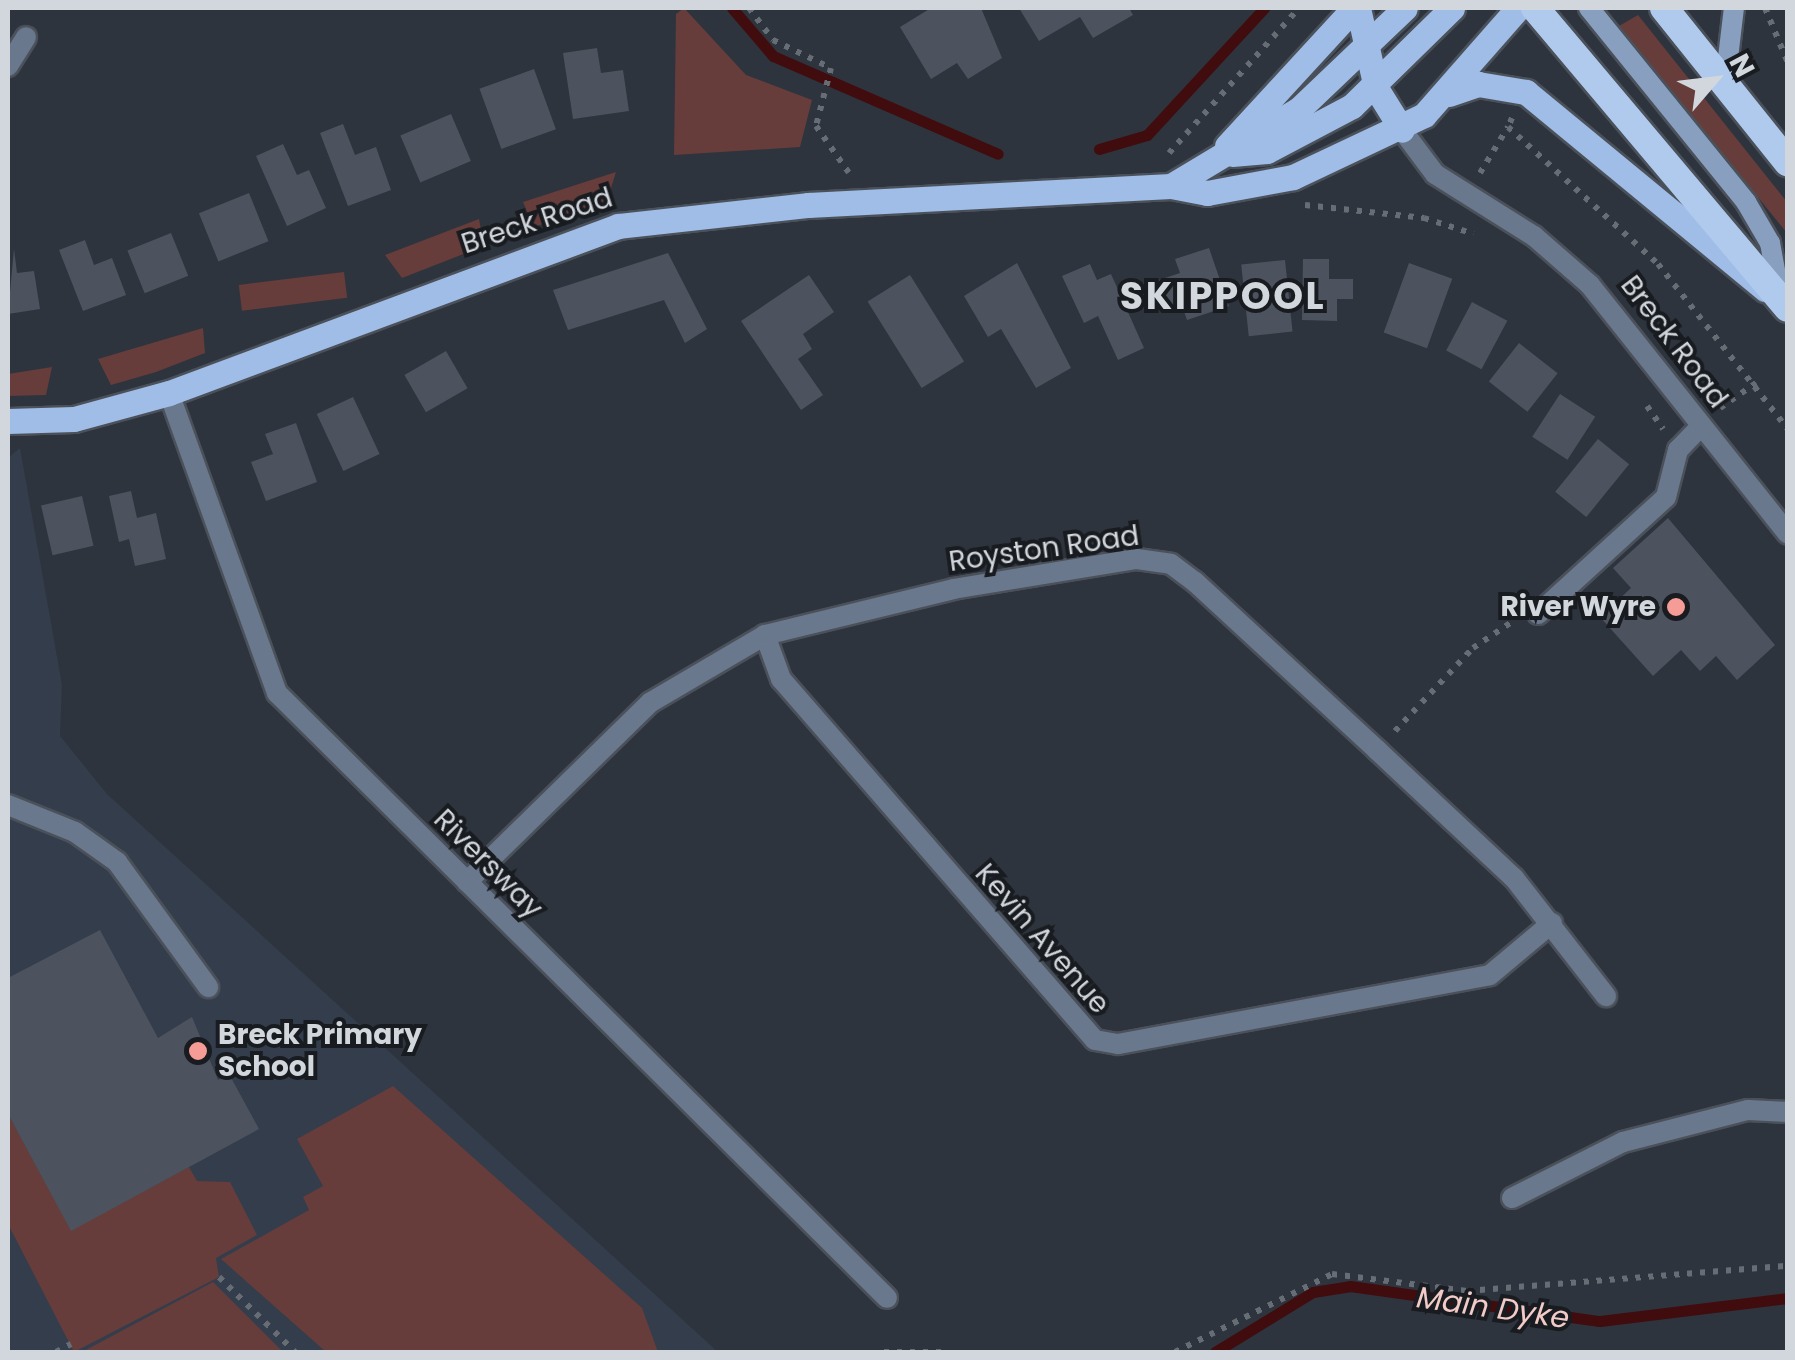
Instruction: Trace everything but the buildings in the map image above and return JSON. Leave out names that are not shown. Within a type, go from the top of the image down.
[{"type":"highway","points":[[1535,8],[1784,304]]},
{"type":"highway","points":[[1664,8],[1788,162]]},
{"type":"main road","points":[[1356,8],[1376,88],[1402,130]]},
{"type":"main road","points":[[1222,154],[1356,8]]},
{"type":"main road","name":"Breck Road","points":[[1170,186],[1298,110],[1365,54],[1405,8]]},
{"type":"main road","points":[[1222,154],[1267,150],[1376,88],[1452,8]]},
{"type":"main road","name":"Breck Road","points":[[8,420],[74,418],[169,393],[618,226],[771,207],[1170,186],[1207,193],[1292,177],[1402,130],[1449,94],[1518,8]]},
{"type":"main road","points":[[1589,8],[1746,202],[1770,243],[1784,304]]},
{"type":"main road","points":[[1725,83],[1734,8]]},
{"type":"main road","points":[[1449,94],[1478,84],[1526,92],[1784,304]]},
{"type":"street","points":[[9,59],[26,37]]},
{"type":"street","name":"Breck Road","points":[[1402,130],[1435,174],[1590,285],[1699,428],[1788,534]]},
{"type":"street","name":"Riversway","points":[[169,393],[278,694],[888,1298]]},
{"type":"street","points":[[1538,614],[1666,497],[1678,450],[1699,428]]},
{"type":"street","name":"Royston Road","points":[[468,882],[651,702],[765,635],[953,588],[1137,559],[1171,564],[1377,750],[1552,923],[1606,996]]},
{"type":"street","name":"Kevin Avenue","points":[[765,635],[781,679],[1095,1040],[1118,1044],[1490,975],[1552,923]]},
{"type":"street","points":[[8,805],[75,832],[117,862],[208,987]]},
{"type":"street","points":[[1512,1198],[1622,1142],[1748,1110],[1788,1112]]},
{"type":"path","points":[[749,8],[773,40],[831,68],[820,98],[816,126],[849,173],[835,172]]},
{"type":"path","points":[[1170,186],[1169,146],[1299,8]]},
{"type":"path","points":[[1766,8],[1788,63]]},
{"type":"path","points":[[1526,92],[1508,127],[1658,264],[1756,383],[1788,429]]},
{"type":"path","points":[[1299,204],[1424,218],[1484,238]]},
{"type":"path","points":[[1699,428],[1756,383]]},
{"type":"path","points":[[1636,392],[1678,450]]},
{"type":"path","points":[[1377,750],[1473,648],[1504,624],[1538,614]]},
{"type":"path","points":[[1175,1352],[1332,1274],[1468,1291],[1788,1266]]},
{"type":"path","points":[[219,1276],[295,1352]]},
{"type":"path","points":[[56,1352],[71,1344]]},
{"type":"path","points":[[884,1352],[949,1352]]},
{"type":"shaded area","points":[[684,8],[746,75],[812,100],[800,147],[674,155],[676,14]]},
{"type":"shaded area","points":[[1638,15],[1787,202],[1787,233],[1619,26]]},
{"type":"shaded area","points":[[616,172],[607,201],[534,227],[523,202]]},
{"type":"shaded area","points":[[479,219],[484,246],[402,278],[385,255]]},
{"type":"shaded area","points":[[344,272],[347,298],[242,311],[239,285]]},
{"type":"shaded area","points":[[203,328],[205,353],[156,372],[111,385],[98,359]]},
{"type":"shaded area","points":[[52,367],[46,395],[8,396],[8,374]]},
{"type":"shaded area","name":"Breck Primary School","points":[[20,448],[62,685],[60,736],[107,794],[718,1352],[8,1352],[8,458]]},
{"type":"shaded area","points":[[393,1086],[642,1308],[658,1352],[326,1352],[221,1259],[309,1210],[303,1197],[323,1186],[297,1139]]},
{"type":"shaded area","points":[[8,1114],[71,1230],[189,1167],[197,1181],[230,1182],[257,1235],[216,1258],[219,1277],[74,1352],[8,1224]]},
{"type":"shaded area","points":[[213,1282],[283,1352],[82,1352]]},
{"type":"waterway","points":[[732,8],[773,56],[998,154]]},
{"type":"waterway","points":[[1099,149],[1147,135],[1264,8]]},
{"type":"waterway","name":"Main Dyke","points":[[1215,1352],[1313,1292],[1350,1286],[1600,1321],[1788,1298]]},
{"type":"place","name":"River Wyre","points":[[1676,607]]},
{"type":"place","name":"Breck Primary School","points":[[198,1051]]},
{"type":"district","name":"SKIPPOOL","points":[[1223,296]]}]
